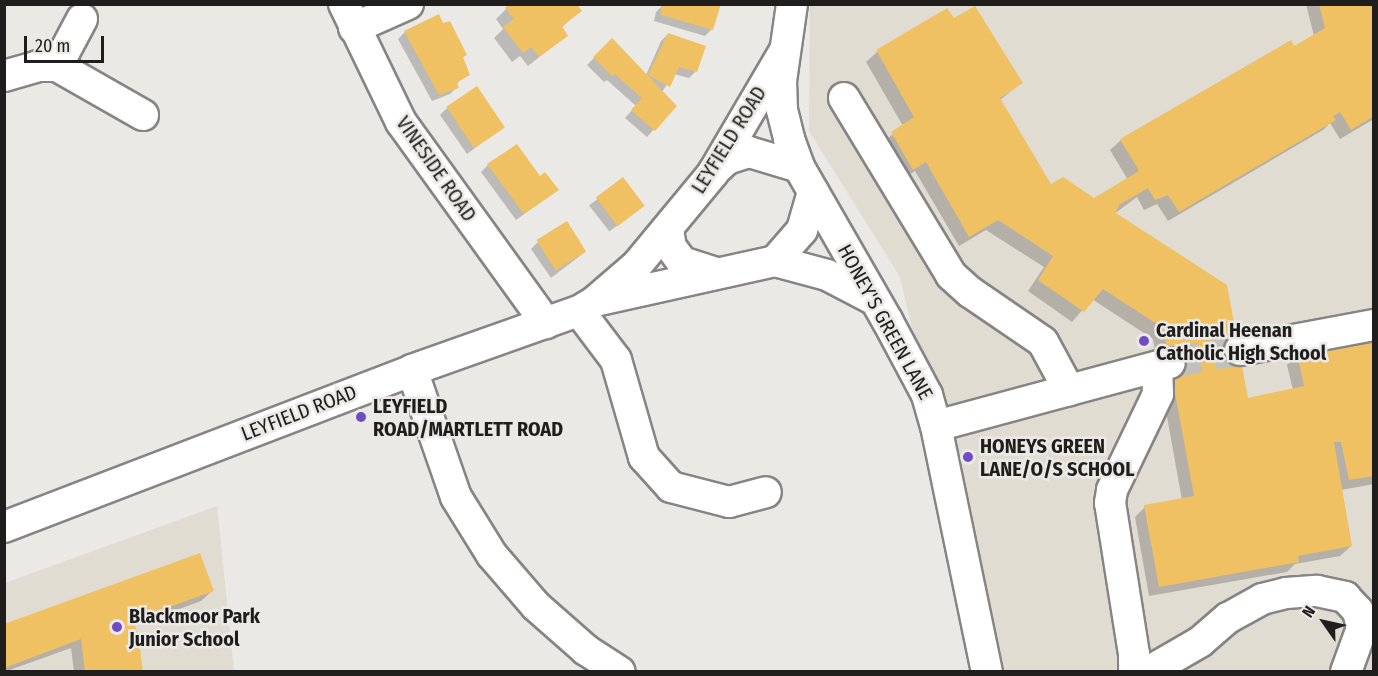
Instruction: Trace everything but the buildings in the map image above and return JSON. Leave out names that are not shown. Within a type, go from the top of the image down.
[{"type":"street","points":[[349,16],[408,4]]},
{"type":"street","points":[[784,52],[792,4]]},
{"type":"street","name":"VINESIDE ROAD","points":[[349,16],[401,122],[546,322]]},
{"type":"street","points":[[57,66],[82,19]]},
{"type":"street","name":"LEYFIELD ROAD","points":[[586,306],[637,266],[713,173],[784,52]]},
{"type":"street","name":"HONEY'S GREEN LANE","points":[[784,52],[782,110],[806,179],[927,394],[936,426],[987,672]]},
{"type":"street","points":[[4,76],[38,66],[57,66],[143,115]]},
{"type":"street","points":[[844,98],[951,275],[965,288],[1042,342],[1069,390]]},
{"type":"street","points":[[713,173],[727,159],[749,152],[806,179],[802,230],[775,261],[827,275],[875,300]]},
{"type":"street","points":[[669,229],[671,247],[682,262],[715,273]]},
{"type":"street","name":"LEYFIELD ROAD","points":[[4,527],[412,370],[586,306],[715,273],[775,261]]},
{"type":"street","points":[[586,306],[616,360],[644,457],[671,487],[729,502],[766,492]]},
{"type":"street","points":[[1240,350],[1374,325]]},
{"type":"street","points":[[936,426],[1163,365],[1158,394],[1112,490],[1110,503],[1134,654],[1134,672]]},
{"type":"street","points":[[412,370],[456,497],[492,555],[536,606],[586,650],[620,672]]},
{"type":"street","points":[[1148,672],[1200,642],[1228,618],[1262,599],[1286,592],[1317,591],[1345,597],[1358,611],[1362,628],[1346,672]]},
{"type":"shaded area","name":"Cardinal Heenan Catholic High School","points":[[810,5],[1373,5],[1373,671],[977,671],[930,405],[900,277],[809,131]]},
{"type":"shaded area","name":"Blackmoor Park Junior School","points":[[217,506],[234,671],[5,672],[5,583]]},
{"type":"tunnel","points":[[1170,363],[1240,350]]},
{"type":"place","name":"Cardinal Heenan Catholic High School","points":[[1144,341]]},
{"type":"place","name":"LEYFIELD ROAD/MARTLETT ROAD","points":[[361,417]]},
{"type":"place","name":"HONEYS GREEN LANE/O/S SCHOOL","points":[[968,457]]},
{"type":"place","name":"Blackmoor Park Junior School","points":[[117,627]]}]
